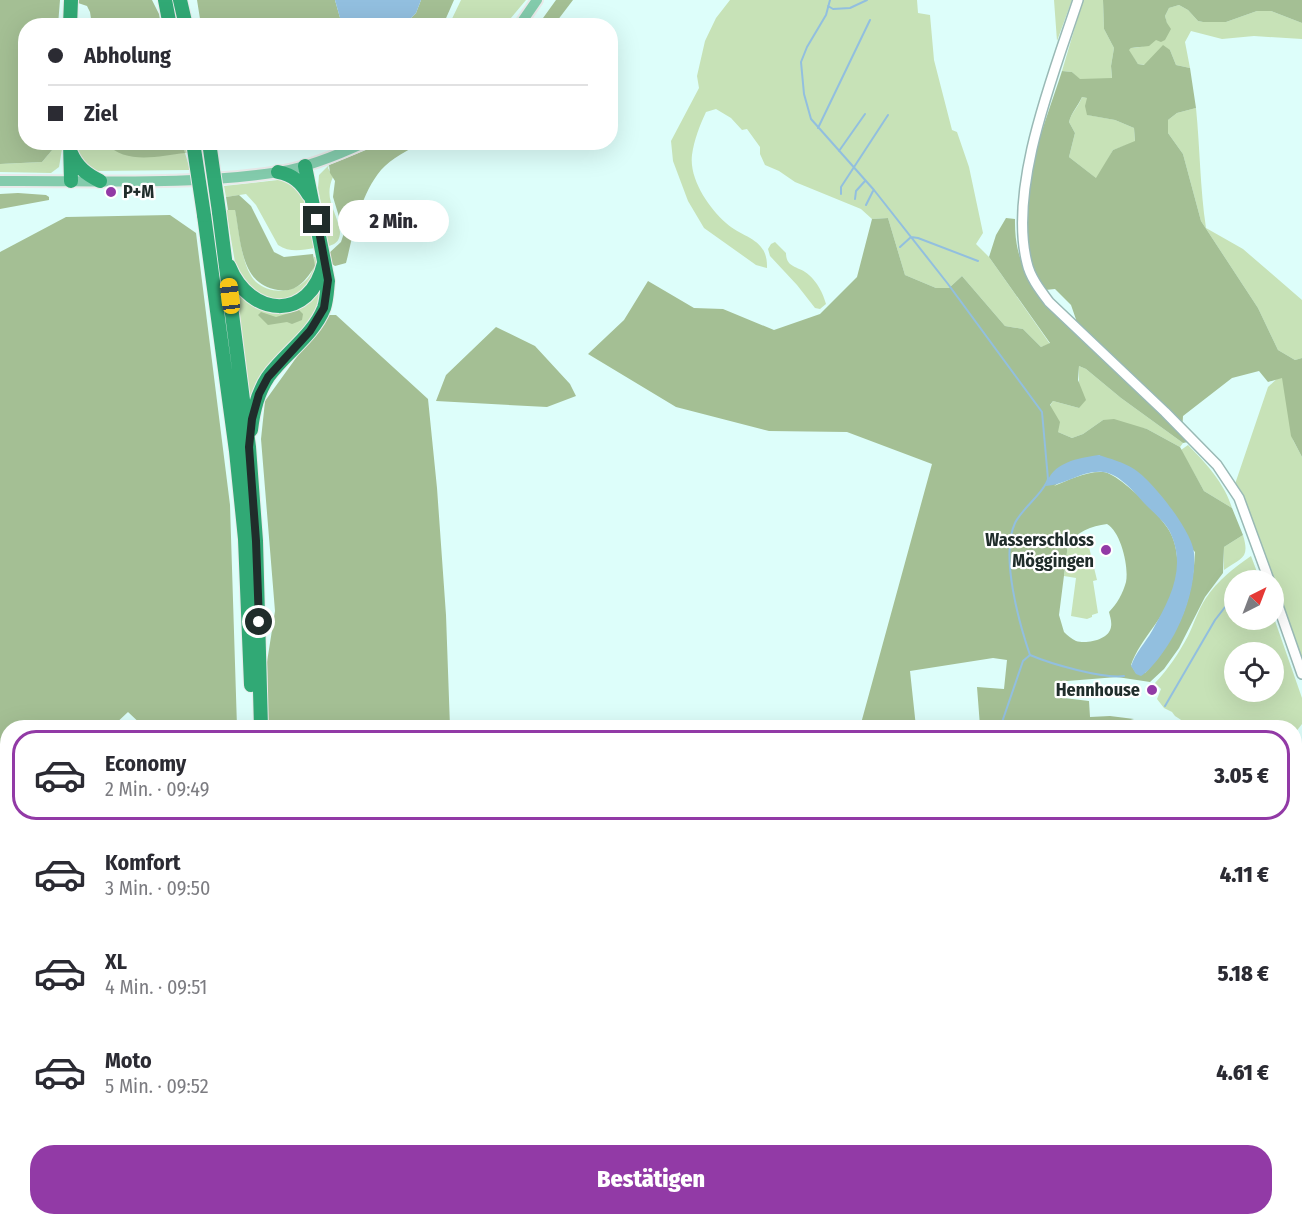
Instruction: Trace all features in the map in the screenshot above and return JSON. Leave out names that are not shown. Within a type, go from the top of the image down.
[{"type":"highway","points":[[165,0],[168,18]]},
{"type":"highway","points":[[180,0],[184,18]]},
{"type":"highway","points":[[70,150],[71,181]]},
{"type":"highway","points":[[71,150],[75,162],[82,170],[100,181]]},
{"type":"highway","points":[[194,150],[236,451],[245,539],[252,720]]},
{"type":"highway","points":[[210,150],[249,447],[256,541],[261,720]]},
{"type":"highway","points":[[249,447],[252,419],[259,394],[268,377],[310,331],[324,308],[328,280],[305,166]]},
{"type":"highway","points":[[278,172],[293,176],[313,202]]},
{"type":"highway","points":[[224,252],[231,270],[249,295],[258,301],[278,307],[300,302],[315,287],[322,275],[325,262]]},
{"type":"main road","points":[[525,18],[537,0]]},
{"type":"main road","points":[[0,181],[191,179],[278,172],[305,166],[346,150]]},
{"type":"street","points":[[1078,0],[1046,101],[1026,181],[1022,226],[1027,265],[1036,285],[1049,302],[1166,412],[1217,465],[1239,498],[1265,570]]},
{"type":"street","points":[[1284,623],[1302,674]]},
{"type":"green space","points":[[0,0],[60,0],[59,18],[18,18],[18,150],[52,150],[42,162],[0,164]]},
{"type":"green space","points":[[76,0],[152,0],[160,18],[91,18],[87,6],[75,2]]},
{"type":"green space","points":[[197,0],[335,0],[340,18],[200,18]]},
{"type":"green space","points":[[421,0],[454,0],[446,18],[411,18],[416,13]]},
{"type":"green space","points":[[461,0],[526,0],[511,18],[452,18]]},
{"type":"green space","points":[[556,0],[573,0],[559,18],[543,18]]},
{"type":"green space","points":[[730,0],[917,0],[918,13],[930,15],[934,60],[952,130],[957,132],[969,167],[983,233],[976,244],[989,257],[1050,344],[1041,347],[1023,329],[1005,326],[962,276],[949,288],[936,288],[905,275],[888,218],[872,219],[861,209],[795,182],[765,165],[760,154],[760,147],[747,129],[742,130],[731,118],[716,109],[706,112],[694,144],[692,164],[694,174],[707,201],[720,217],[733,228],[754,240],[764,251],[767,268],[756,265],[704,228],[688,201],[673,161],[671,141],[699,88],[697,76],[705,41],[716,18]]},
{"type":"green space","points":[[1054,0],[1072,0],[1057,41]]},
{"type":"green space","points":[[1083,0],[1103,0],[1104,29],[1114,48],[1111,66],[1112,79],[1079,79],[1072,72],[1062,71]]},
{"type":"green space","points":[[1103,0],[1302,0],[1302,23],[1271,11],[1257,11],[1226,22],[1203,22],[1198,21],[1188,10],[1179,5],[1169,8],[1165,16],[1171,29],[1165,40],[1161,42],[1156,40],[1149,46],[1129,50],[1138,64],[1144,65],[1163,45],[1170,50],[1176,65],[1190,68],[1196,108],[1177,113],[1168,120],[1168,133],[1183,154],[1201,221],[1258,308],[1278,350],[1295,360],[1302,358],[1302,457],[1291,436],[1282,378],[1268,382],[1259,371],[1232,378],[1183,416],[1182,432],[1188,442],[1183,443],[1079,366],[1078,380],[1086,400],[1079,408],[1053,401],[1050,405],[1060,422],[1058,432],[1072,438],[1083,434],[1103,420],[1114,419],[1147,429],[1180,447],[1204,491],[1232,508],[1243,535],[1224,547],[1223,573],[1205,597],[1179,648],[1164,669],[1150,682],[1117,677],[1055,682],[1056,697],[1089,701],[1090,717],[1110,716],[1134,719],[1130,720],[980,720],[977,687],[1004,689],[1007,660],[993,658],[910,671],[915,720],[862,720],[932,464],[847,432],[769,431],[676,407],[588,354],[624,320],[648,281],[694,308],[723,309],[774,330],[820,314],[857,277],[872,219],[888,218],[905,275],[936,288],[949,288],[962,276],[1005,326],[1023,329],[1041,347],[1050,343],[989,257],[996,235],[1006,218],[1015,219],[1019,255],[1032,281],[1079,328],[1071,305],[1055,289],[1045,290],[1032,264],[1026,237],[1029,181],[1062,71],[1072,72],[1080,79],[1112,78],[1114,48],[1104,29]],"holes":[[[1082,97],[1087,98],[1085,106],[1087,115],[1115,120],[1134,128],[1135,141],[1113,150],[1096,178],[1069,157],[1075,133],[1069,122]],[[1099,455],[1195,552],[1190,592],[1182,616],[1171,639],[1145,673],[1136,673],[1131,665],[1140,646],[1165,610],[1174,590],[1177,575],[1175,546],[1170,532],[1158,516],[1129,487],[1110,474],[1090,473],[1054,486]],[[1107,524],[1120,542],[1125,559],[1126,582],[1109,612],[1111,627],[1106,635],[1097,640],[1076,641],[1064,632],[1059,615],[1068,544],[1080,533]]]},
{"type":"green space","points":[[1179,5],[1188,10],[1198,21],[1203,22],[1226,22],[1257,11],[1271,11],[1302,23],[1302,39],[1254,36],[1222,39],[1191,31],[1185,42],[1190,68],[1176,65],[1170,50],[1145,65],[1138,64],[1128,50],[1143,46],[1160,34],[1167,24],[1165,16],[1169,8]]},
{"type":"green space","points":[[1082,97],[1087,98],[1088,115],[1115,120],[1134,128],[1135,142],[1113,150],[1097,179],[1069,157],[1075,133],[1069,122]]},
{"type":"green space","points":[[1196,108],[1206,228],[1243,249],[1302,300],[1302,358],[1295,360],[1278,350],[1258,308],[1201,221],[1183,154],[1168,133],[1168,120],[1177,113]]},
{"type":"green space","points":[[52,150],[62,150],[59,167],[51,173],[0,172],[0,164],[42,162]]},
{"type":"green space","points":[[77,150],[147,150],[185,153],[190,170],[96,171],[81,164]]},
{"type":"green space","points":[[114,150],[184,150],[185,153],[154,157],[132,157]]},
{"type":"green space","points":[[366,150],[408,150],[390,162],[374,180],[363,202],[346,263],[335,266],[329,262],[328,254],[341,242],[344,233],[333,197],[335,181],[330,173],[329,165]]},
{"type":"green space","points":[[329,165],[328,168],[333,177],[329,192],[330,199],[340,232],[337,241],[329,246],[325,241],[327,234],[318,188],[319,175]]},
{"type":"green space","points":[[278,180],[289,182],[302,195],[310,216],[315,248],[292,250],[283,248],[278,245],[256,205],[246,194],[226,197],[224,186]]},
{"type":"green space","points":[[0,194],[46,195],[49,200],[0,209]]},
{"type":"green space","points":[[239,195],[251,206],[274,252],[284,257],[313,254],[315,266],[304,281],[296,287],[278,290],[265,286],[256,280],[249,270],[241,247],[235,210],[228,210],[226,197]]},
{"type":"green space","points":[[235,209],[244,258],[256,282],[265,288],[274,290],[294,288],[309,276],[314,257],[317,256],[319,263],[306,291],[278,303],[251,292],[236,268],[226,210]]},
{"type":"green space","points":[[170,215],[196,233],[230,505],[237,720],[137,720],[128,712],[119,720],[0,720],[0,252],[66,217]]},
{"type":"green space","points":[[775,242],[786,253],[791,265],[805,272],[817,284],[826,304],[820,309],[815,308],[770,256],[768,249]]},
{"type":"green space","points":[[324,278],[316,315],[250,402],[235,287],[278,310]]},
{"type":"green space","points":[[299,310],[303,314],[302,320],[292,324],[287,322],[268,325],[258,315],[261,312],[276,317]]},
{"type":"green space","points":[[327,315],[336,315],[428,399],[446,615],[450,720],[268,720],[267,662],[275,611],[261,439],[265,401]]},
{"type":"green space","points":[[496,327],[535,346],[570,384],[576,396],[547,407],[436,401],[446,375]]},
{"type":"green space","points":[[1079,366],[1183,443],[1180,447],[1147,429],[1103,420],[1083,434],[1072,438],[1058,432],[1050,406],[1053,401],[1079,408]]},
{"type":"green space","points":[[1282,374],[1293,440],[1302,457],[1302,661],[1284,614],[1284,570],[1267,570],[1234,487],[1268,387]]},
{"type":"green space","points":[[1188,445],[1220,482],[1232,508],[1204,491],[1181,450]]},
{"type":"green space","points":[[1243,535],[1246,549],[1243,557],[1224,570],[1224,547]]},
{"type":"green space","points":[[1088,543],[1097,580],[1093,581],[1098,613],[1087,619],[1071,616],[1076,578],[1064,576],[1068,544]]},
{"type":"green space","points":[[1251,556],[1256,570],[1232,570]]},
{"type":"green space","points":[[1224,577],[1224,630],[1278,630],[1282,642],[1224,642],[1224,702],[1284,702],[1284,647],[1302,698],[1302,720],[1181,720],[1164,708],[1157,699],[1161,689],[1155,683],[1181,649],[1198,612]]},
{"type":"water","points":[[335,0],[421,0],[416,13],[411,18],[340,18]]},
{"type":"water","points":[[1099,455],[1130,467],[1151,484],[1179,520],[1192,544],[1194,553],[1192,582],[1181,620],[1161,655],[1141,676],[1136,674],[1131,666],[1159,619],[1170,595],[1177,571],[1175,545],[1162,521],[1115,476],[1103,472],[1088,473],[1046,486],[1049,478],[1060,466]]},
{"type":"waterway","points":[[830,0],[826,15],[801,62],[804,94],[811,119],[874,190],[948,284],[1042,412],[1048,479],[1042,490],[1015,523],[1009,553],[1016,608],[1030,655]]},
{"type":"waterway","points":[[828,6],[833,9],[850,8],[867,0]]},
{"type":"waterway","points":[[818,128],[870,20]]},
{"type":"waterway","points":[[839,151],[865,114]]},
{"type":"waterway","points":[[841,194],[841,187],[888,115]]},
{"type":"waterway","points":[[855,199],[856,191],[865,181]]},
{"type":"waterway","points":[[866,205],[873,191]]},
{"type":"waterway","points":[[900,247],[911,237],[918,238],[978,261]]},
{"type":"waterway","points":[[1165,706],[1224,608]]},
{"type":"waterway","points":[[1003,720],[1023,661],[1030,655],[1091,673],[1124,676]]},
{"type":"place","name":"P+M","points":[[111,192]]},
{"type":"place","name":"Wasserschloss Möggingen","points":[[1106,550]]},
{"type":"place","name":"Hennhouse","points":[[1152,690]]},
{"type":"route","points":[[259,622],[249,447],[252,419],[259,394],[268,377],[310,331],[324,308],[328,280],[317,220]]}]
